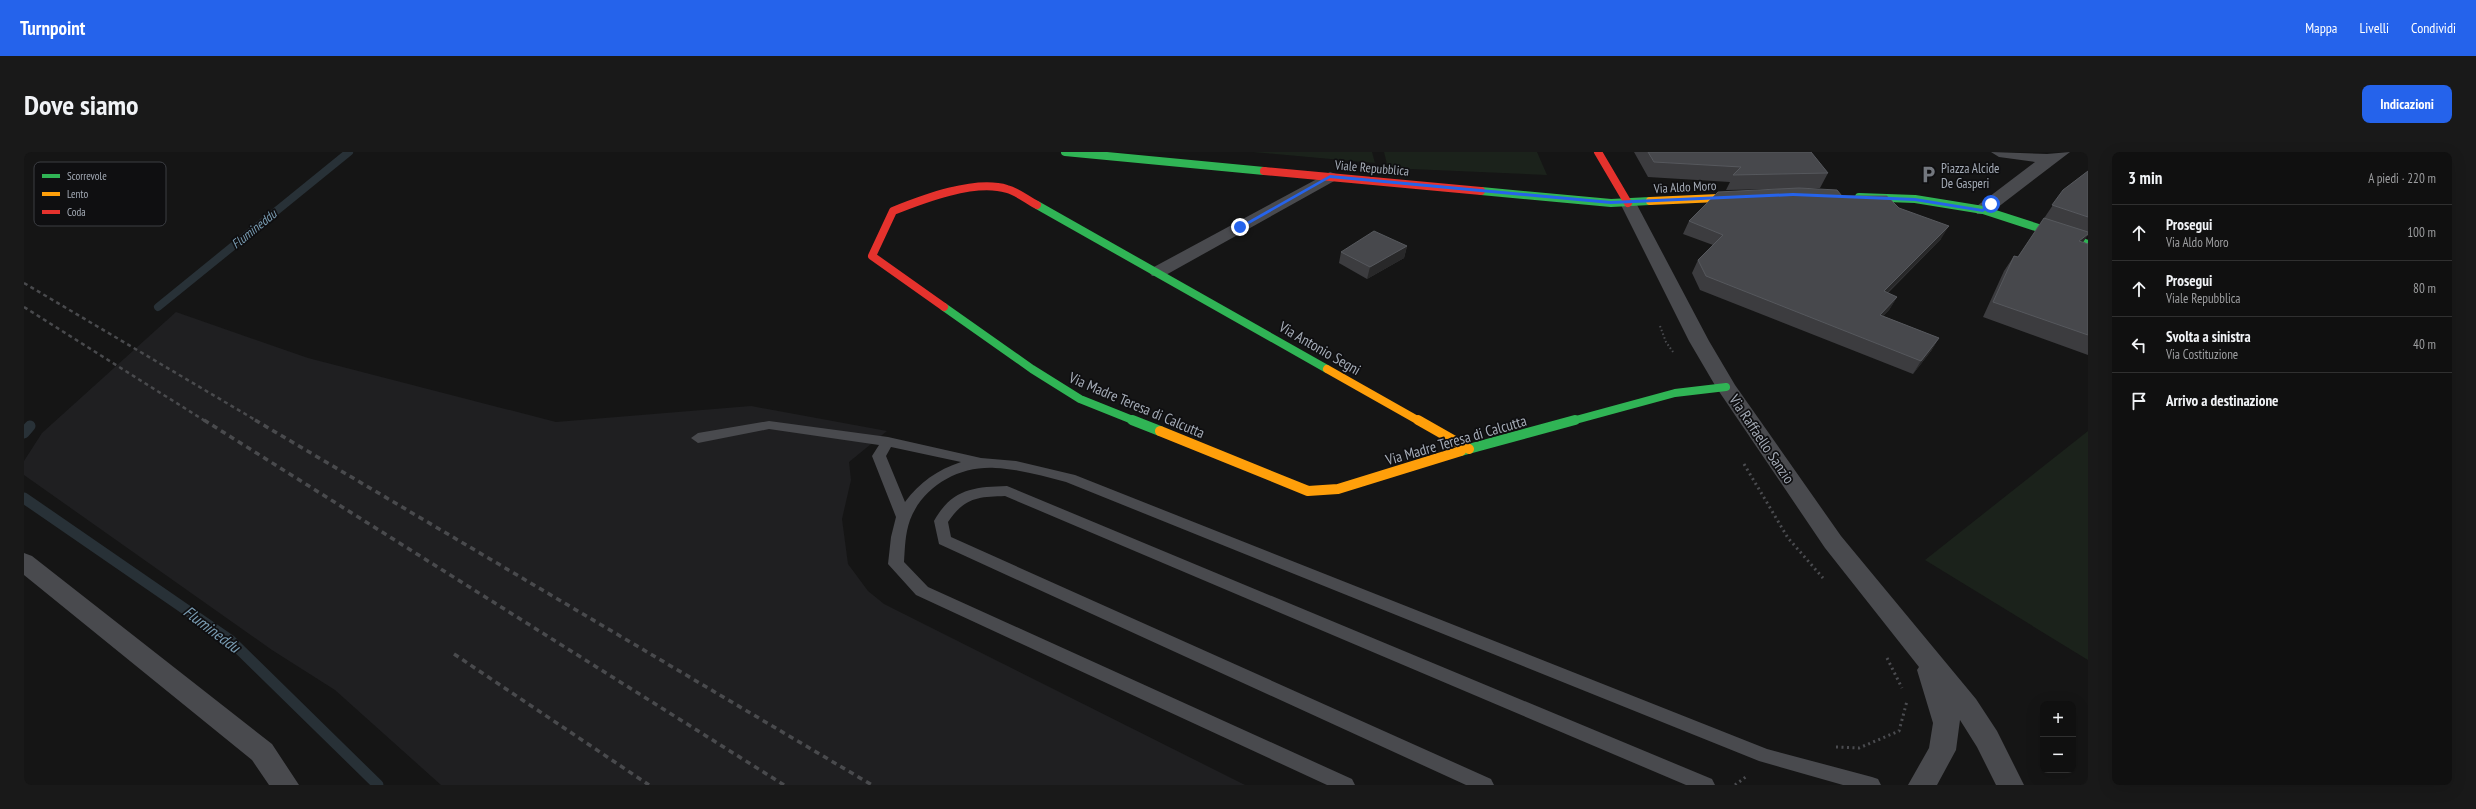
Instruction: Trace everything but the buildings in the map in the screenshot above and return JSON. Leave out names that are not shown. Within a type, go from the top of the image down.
[{"type":"street","name":"Viale Repubblica","points":[[1065,152],[1628,203]]},
{"type":"street","points":[[1598,152],[1628,203]]},
{"type":"street","points":[[1999,152],[2056,155]]},
{"type":"street","points":[[1983,210],[2056,155]]},
{"type":"street","points":[[1158,272],[1330,177]]},
{"type":"street","name":"Via Madre Teresa di Calcutta","points":[[1158,272],[1006,188],[991,186],[961,190],[893,211],[872,256],[1032,370],[1080,399],[1308,490],[1338,489],[1468,448],[1675,393],[1726,387]]},
{"type":"street","name":"Via Aldo Moro","points":[[1628,203],[1755,196]]},
{"type":"street","points":[[1846,196],[1915,199],[1983,210],[2088,244]]},
{"type":"street","name":"Via Raffaello Sanzio","points":[[1628,203],[1698,341],[1726,387],[1833,542],[1966,707],[1987,739],[2010,785]]},
{"type":"street","name":"Via Antonio Segni","points":[[1158,272],[1468,448]]},
{"type":"street","points":[[24,562],[262,752],[285,785]]},
{"type":"street","name":"Via Raffaello Sanzio","points":[[1922,785],[1942,750],[1947,723],[1925,656]]},
{"type":"lane","points":[[698,438],[769,425],[888,442],[984,462],[1021,467],[1070,478],[1765,756],[1872,785]]},
{"type":"lane","points":[[888,442],[879,456],[904,518]]},
{"type":"lane","points":[[984,462],[956,467],[930,482],[909,506],[899,532],[896,564],[922,591],[1346,785]]},
{"type":"lane","points":[[1484,785],[944,540],[941,521],[950,506],[971,492],[1007,491],[1706,785]]},
{"type":"path","points":[[1657,320],[1666,342],[1700,390]]},
{"type":"path","points":[[1740,457],[1788,538],[1824,579]]},
{"type":"path","points":[[1885,654],[1904,692]]},
{"type":"path","points":[[1829,747],[1859,748],[1899,731],[1908,699]]},
{"type":"path","points":[[1735,785],[1763,766],[1765,756]]},
{"type":"shaded area","points":[[1253,152],[1372,152],[1375,163]]},
{"type":"shaded area","points":[[1384,152],[1537,152],[1547,175],[1388,168]]},
{"type":"shaded area","points":[[176,312],[308,358],[556,422],[751,406],[887,431],[849,462],[851,480],[842,519],[848,564],[868,591],[884,604],[1245,785],[441,785],[335,690],[272,650],[24,475],[24,461],[42,433]]},
{"type":"shaded area","points":[[2088,431],[2088,660],[1925,560]]},
{"type":"waterway","name":"Flumineddu","points":[[158,307],[349,152]]},
{"type":"waterway","name":"Flumineddu","points":[[24,433],[30,426]]},
{"type":"waterway","name":"Flumineddu","points":[[24,498],[230,640],[378,785]]},
{"type":"railway","points":[[24,283],[257,421]]},
{"type":"railway","points":[[24,307],[205,421]]},
{"type":"railway","points":[[204,420],[784,785]]},
{"type":"railway","points":[[255,420],[872,785]]},
{"type":"railway","points":[[454,654],[649,785]]},
{"type":"traffic: fast","points":[[1065,152],[1264,171]]},
{"type":"traffic: fast","points":[[1481,191],[1611,203],[1650,201]]},
{"type":"traffic: fast","points":[[1859,197],[1915,199],[1983,210],[2088,244]]},
{"type":"traffic: fast","points":[[1037,205],[1327,369]]},
{"type":"traffic: fast","points":[[944,307],[1032,369],[1080,399],[1160,431]]},
{"type":"traffic: fast","points":[[1461,451],[1675,393],[1726,387]]},
{"type":"traffic: slow","points":[[1650,201],[1741,197]]},
{"type":"traffic: slow","points":[[1327,369],[1469,449]]},
{"type":"traffic: slow","points":[[1160,431],[1308,491],[1338,489],[1461,451]]},
{"type":"traffic: jam","points":[[1598,152],[1628,203]]},
{"type":"traffic: jam","points":[[1264,171],[1481,191]]},
{"type":"traffic: jam","points":[[944,307],[872,256],[893,211],[950,192],[982,187],[1007,189],[1037,205]]},
{"type":"place","name":"Piazza Alcide De Gasperi","points":[[1928,175]]},
{"type":"route","points":[[1240,227],[1330,177],[1611,203],[1793,194],[1915,199],[1983,210],[1991,204]]}]
